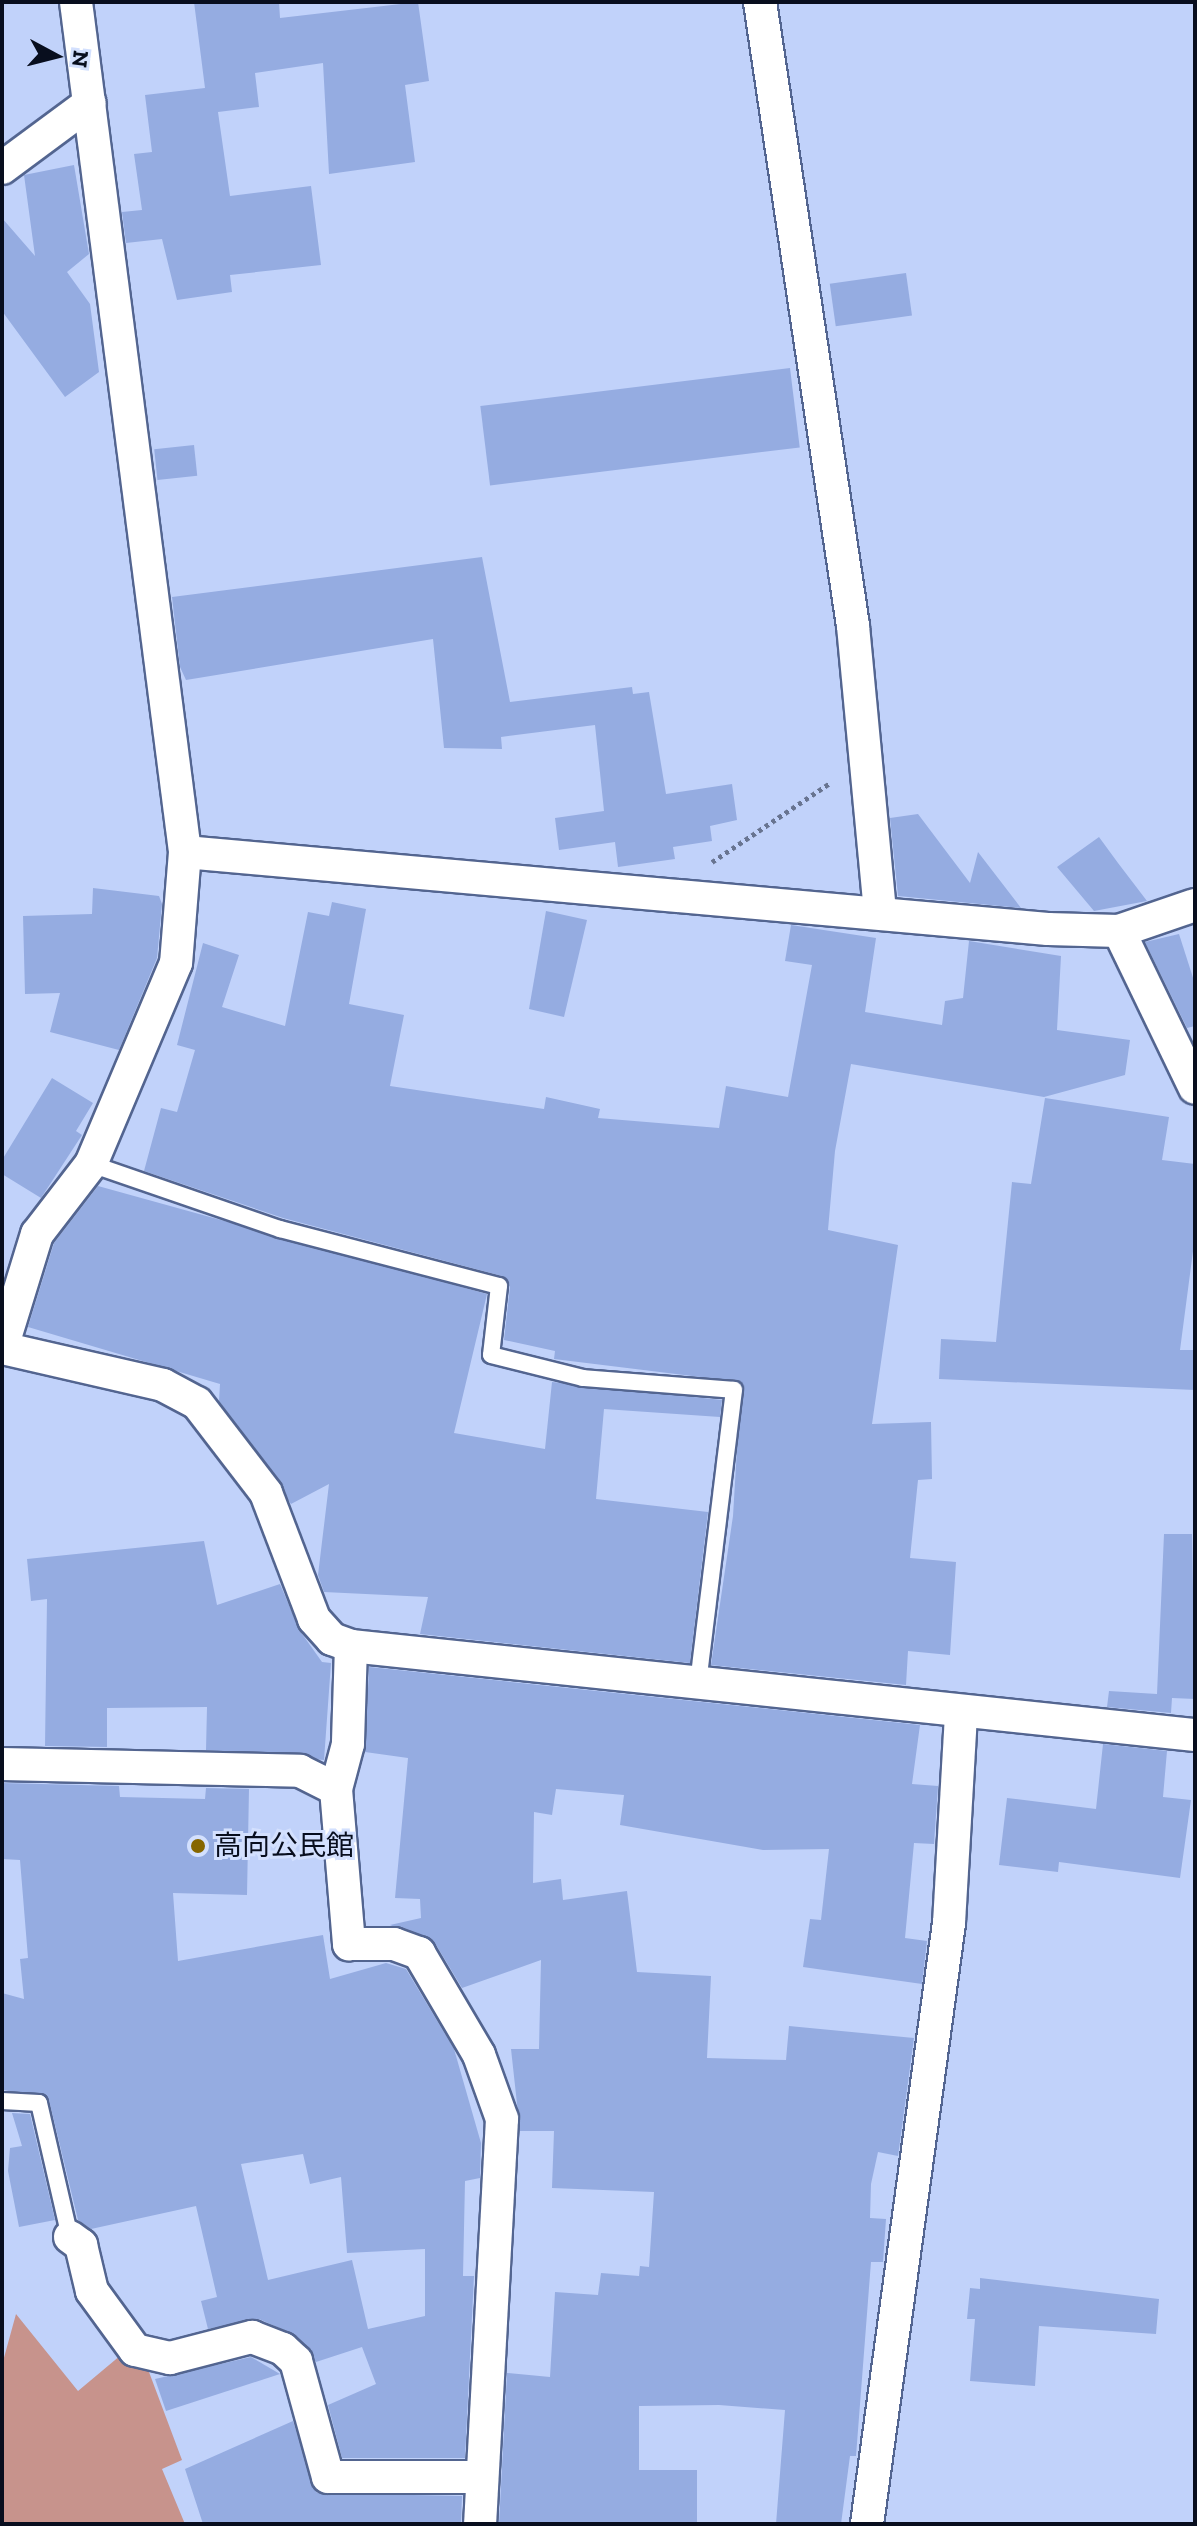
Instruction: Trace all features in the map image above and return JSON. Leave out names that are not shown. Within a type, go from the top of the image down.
[{"type":"street","points":[[76,2],[185,852],[176,963],[91,1164],[37,1234],[2,1348],[163,1385],[197,1403],[266,1493],[314,1619],[332,1639],[351,1646],[1195,1735]]},
{"type":"street","points":[[760,2],[853,626],[880,912]]},
{"type":"street","points":[[2,168],[90,103]]},
{"type":"street","points":[[185,852],[1119,931],[1195,905]]},
{"type":"street","points":[[1119,931],[1195,1088]]},
{"type":"street","points":[[351,1646],[348,1744],[336,1789],[349,1944],[394,1944],[419,1953],[479,2055],[502,2119],[480,2524]]},
{"type":"street","points":[[867,2524],[949,1923],[961,1712]]},
{"type":"street","points":[[2,1764],[300,1771],[336,1789]]},
{"type":"street","points":[[70,2237],[81,2245],[92,2291],[135,2350],[170,2358],[252,2337],[283,2349],[296,2361],[328,2477],[481,2477]]},
{"type":"lane","points":[[91,1164],[280,1229],[499,1286],[491,1355],[583,1378],[734,1390],[698,1684]]},
{"type":"lane","points":[[2,2101],[39,2103],[70,2237]]},
{"type":"path","points":[[670,891],[864,760]]},
{"type":"shaded area","points":[[16,2314],[78,2391],[121,2355],[149,2372],[182,2460],[162,2469],[185,2524],[2,2524],[2,2365]]},
{"type":"building","points":[[194,2],[279,2],[280,18],[418,2],[429,81],[405,85],[415,162],[329,174],[323,63],[255,73],[259,107],[218,112],[230,196],[311,186],[321,265],[230,275],[232,292],[177,300],[162,239],[126,243],[122,212],[142,210],[134,154],[152,152],[145,95],[205,88]]},
{"type":"building","points":[[74,165],[89,254],[67,272],[90,304],[99,372],[65,397],[2,311],[2,218],[35,256],[24,175]]},
{"type":"building","points":[[906,273],[912,316],[836,326],[830,284]]},
{"type":"building","points":[[790,368],[800,447],[490,485],[480,406]]},
{"type":"building","points":[[194,445],[197,476],[157,480],[154,449]]},
{"type":"building","points":[[482,557],[510,702],[632,687],[633,694],[649,692],[666,794],[732,784],[737,820],[710,826],[712,841],[673,847],[675,859],[618,867],[615,842],[559,850],[555,818],[604,811],[595,725],[501,737],[502,749],[444,748],[433,639],[186,680],[180,667],[172,597]]},
{"type":"building","points":[[918,814],[970,883],[978,852],[1021,908],[898,896],[890,818]]},
{"type":"building","points":[[1099,837],[1147,901],[1094,911],[1057,867]]},
{"type":"building","points":[[93,888],[159,896],[162,904],[157,958],[119,1050],[50,1032],[60,993],[25,994],[23,916],[92,914]]},
{"type":"building","points":[[332,902],[366,909],[349,1004],[404,1015],[390,1086],[544,1109],[546,1097],[600,1109],[598,1118],[719,1128],[726,1086],[788,1097],[812,965],[785,961],[791,925],[876,938],[865,1012],[942,1025],[945,1001],[963,998],[969,941],[1061,956],[1057,1030],[1130,1040],[1125,1075],[1044,1097],[851,1064],[835,1151],[828,1230],[898,1245],[872,1424],[931,1422],[932,1479],[918,1480],[910,1558],[956,1562],[950,1655],[908,1651],[906,1685],[711,1665],[733,1516],[741,1382],[554,1359],[555,1351],[504,1340],[510,1287],[502,1276],[283,1218],[144,1171],[161,1108],[177,1112],[195,1050],[177,1045],[203,943],[239,955],[222,1007],[285,1026],[308,912],[329,916]]},
{"type":"building","points":[[546,911],[587,920],[564,1017],[529,1009]]},
{"type":"building","points":[[1179,934],[1195,984],[1195,1026],[1187,1028],[1145,942]]},
{"type":"building","points":[[52,1078],[93,1103],[76,1131],[82,1135],[41,1198],[2,1174],[2,1160]]},
{"type":"building","points":[[1045,1098],[1169,1117],[1162,1160],[1195,1164],[1195,1236],[1180,1350],[1195,1350],[1195,1390],[939,1379],[941,1339],[996,1342],[1012,1182],[1031,1184]]},
{"type":"building","points":[[98,1186],[487,1294],[454,1433],[545,1449],[552,1382],[722,1400],[720,1417],[604,1409],[596,1499],[708,1512],[690,1663],[420,1634],[428,1597],[324,1592],[318,1575],[329,1484],[291,1504],[219,1401],[220,1384],[28,1327],[54,1243]]},
{"type":"building","points":[[1164,1534],[1192,1534],[1195,1699],[1172,1698],[1171,1713],[1107,1707],[1109,1691],[1157,1694]]},
{"type":"building","points":[[204,1541],[217,1605],[280,1584],[300,1631],[322,1662],[331,1663],[324,1760],[206,1750],[207,1707],[107,1708],[107,1747],[45,1746],[47,1599],[31,1601],[27,1559]]},
{"type":"building","points":[[369,1667],[920,1725],[912,1784],[938,1786],[934,1844],[914,1843],[905,1938],[927,1941],[922,1984],[803,1967],[810,1919],[821,1920],[829,1849],[763,1850],[620,1825],[624,1795],[556,1789],[552,1815],[534,1812],[533,1883],[561,1879],[563,1900],[627,1891],[637,1972],[711,1976],[707,2058],[786,2060],[789,2026],[914,2038],[898,2156],[878,2152],[871,2184],[870,2218],[886,2219],[883,2262],[871,2262],[856,2456],[850,2456],[841,2524],[776,2524],[785,2410],[719,2405],[639,2406],[639,2470],[697,2470],[697,2524],[499,2524],[507,2373],[550,2377],[555,2292],[598,2295],[601,2273],[639,2276],[640,2266],[649,2267],[654,2192],[552,2188],[554,2131],[520,2131],[511,2049],[539,2049],[541,1960],[462,1988],[435,1943],[390,1925],[421,1918],[420,1899],[395,1898],[408,1758],[365,1752]]},
{"type":"building","points":[[1103,1744],[1167,1751],[1163,1797],[1191,1800],[1180,1878],[1059,1862],[1058,1872],[999,1865],[1007,1798],[1096,1809]]},
{"type":"building","points":[[2,1783],[119,1786],[120,1797],[205,1799],[206,1788],[249,1789],[247,1895],[173,1893],[178,1961],[323,1935],[330,1979],[386,1963],[406,1969],[454,2049],[481,2143],[480,2178],[465,2181],[463,2276],[474,2276],[465,2458],[342,2458],[328,2405],[376,2384],[362,2347],[316,2362],[295,2335],[259,2319],[208,2329],[201,2301],[217,2297],[196,2206],[91,2229],[78,2220],[49,2100],[4,2090],[2,2083],[2,1993],[24,1999],[20,1959],[28,1958],[20,1860],[2,1859]],"holes":[[[303,2154],[310,2184],[341,2177],[347,2253],[425,2249],[425,2316],[368,2329],[352,2260],[268,2280],[241,2164]]]},
{"type":"building","points":[[12,2113],[30,2114],[55,2220],[19,2227],[8,2171],[10,2148],[22,2146]]},
{"type":"building","points":[[980,2278],[1159,2299],[1156,2334],[1039,2326],[1035,2386],[970,2381],[975,2319],[967,2319],[970,2288],[980,2289]]},
{"type":"building","points":[[251,2357],[280,2374],[166,2411],[155,2379]]},
{"type":"building","points":[[293,2421],[317,2493],[462,2496],[461,2524],[203,2524],[185,2469]]},
{"type":"place","name":"高向公民館","points":[[198,1846]]}]
